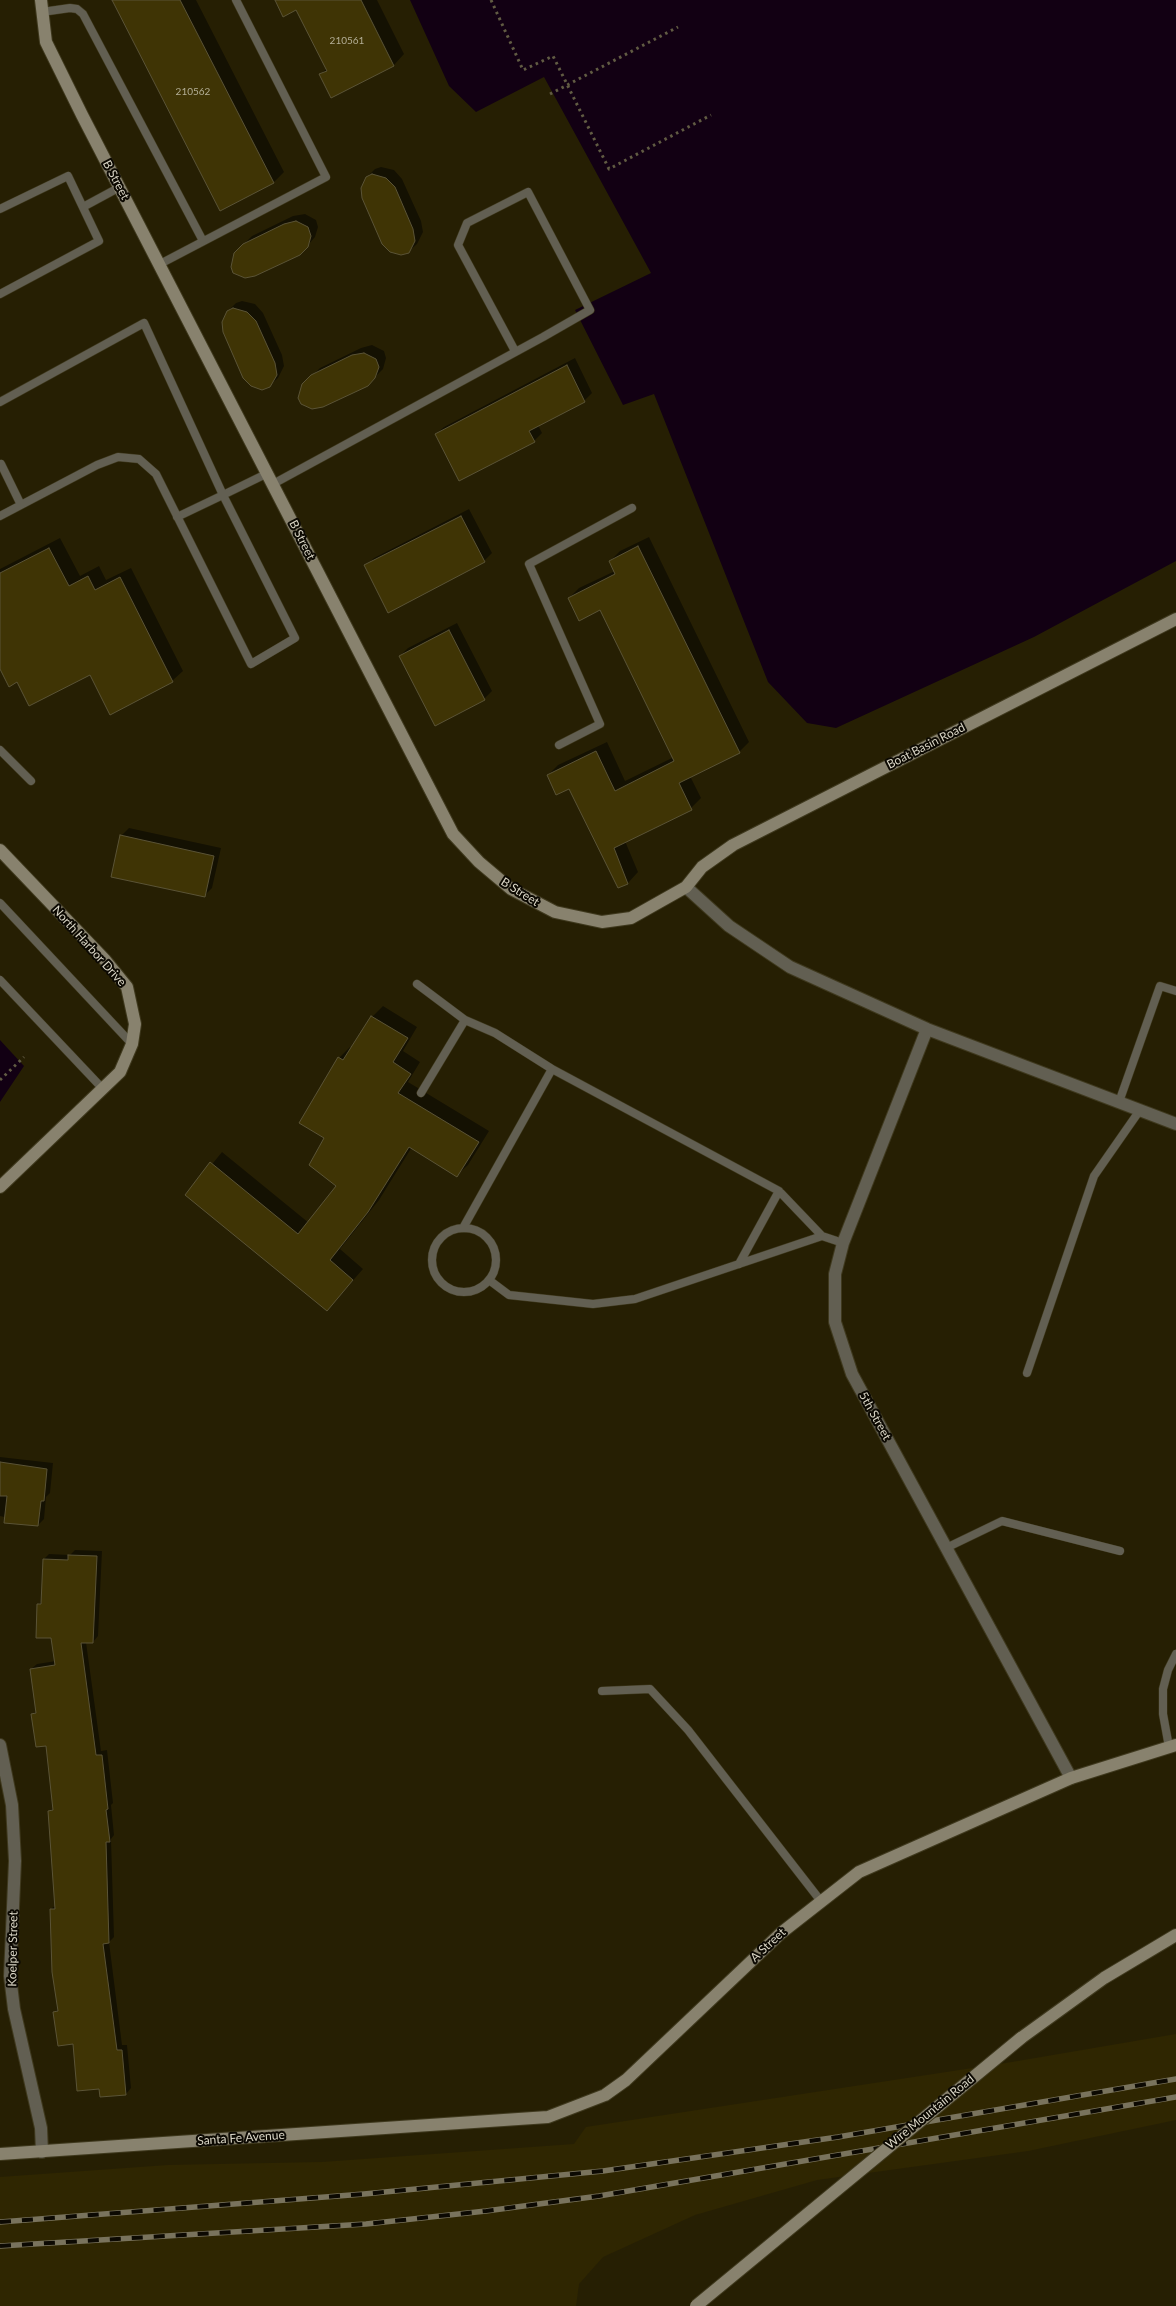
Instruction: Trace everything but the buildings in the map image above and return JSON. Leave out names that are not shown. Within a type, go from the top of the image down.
[{"type":"street","name":"B Street","points":[[41,6],[46,42],[453,834],[479,862],[511,889],[555,912],[602,922],[631,918],[686,887]]},
{"type":"street","name":"Boat Basin Road","points":[[686,887],[702,867],[733,845],[1176,619]]},
{"type":"street","name":"North Harbor Drive","points":[[0,850],[106,960],[127,987],[135,1024],[132,1044],[120,1072],[0,1187]]},
{"type":"street","points":[[686,887],[729,926],[790,967],[927,1029],[1176,1124]]},
{"type":"street","name":"5th Street","points":[[927,1029],[843,1242],[835,1274],[836,1322],[852,1374],[1071,1778]]},
{"type":"street","name":"Koelper Street","points":[[0,1745],[12,1804],[15,1852],[10,1976],[14,2009],[41,2128],[42,2152]]},
{"type":"street","name":"A Street","points":[[482,2122],[548,2117],[605,2095],[626,2080],[781,1933],[820,1900],[859,1872],[1071,1778],[1173,1746]]},
{"type":"street","name":"Wire Mountain Road","points":[[696,2306],[1022,2038],[1104,1978],[1176,1935]]},
{"type":"street","name":"Santa Fe Avenue","points":[[0,2154],[482,2122]]},
{"type":"lane","points":[[160,264],[326,177],[236,0]]},
{"type":"lane","points":[[41,6],[76,9],[83,14],[203,240]]},
{"type":"lane","points":[[0,209],[68,176],[99,241],[0,294]]},
{"type":"lane","points":[[83,207],[120,188]]},
{"type":"lane","points":[[177,517],[223,495],[270,478],[515,351],[590,310],[528,192],[467,223],[458,245],[515,351]]},
{"type":"lane","points":[[0,402],[144,323],[223,495],[294,638],[251,664],[156,474],[139,459],[118,457],[97,465],[0,516]]},
{"type":"lane","points":[[1,464],[21,505]]},
{"type":"lane","points":[[559,745],[600,724],[529,564],[632,508]]},
{"type":"lane","points":[[0,750],[31,781]]},
{"type":"lane","points":[[0,903],[132,1044]]},
{"type":"lane","points":[[0,980],[103,1089]]},
{"type":"lane","points":[[417,984],[465,1020],[495,1033],[552,1069],[779,1191],[822,1236],[843,1242]]},
{"type":"lane","points":[[1118,1102],[1160,986],[1176,992]]},
{"type":"lane","points":[[421,1093],[465,1020]]},
{"type":"lane","points":[[463,1228],[552,1069]]},
{"type":"lane","points":[[1027,1373],[1094,1176],[1140,1110]]},
{"type":"lane","points":[[739,1264],[779,1191]]},
{"type":"lane","points":[[463,1228],[481,1233],[493,1247],[496,1265],[489,1280],[476,1290],[460,1292],[444,1285],[438,1278],[432,1260],[438,1241],[445,1234],[463,1228]]},
{"type":"lane","points":[[489,1280],[508,1295],[593,1304],[636,1299],[822,1236]]},
{"type":"lane","points":[[946,1548],[1002,1521],[1120,1551]]},
{"type":"lane","points":[[1173,1746],[1162,1714],[1163,1689],[1168,1670],[1176,1654]]},
{"type":"lane","points":[[602,1692],[650,1689],[688,1730],[820,1900]]},
{"type":"path","points":[[491,0],[523,70],[553,56],[608,168],[711,115]]},
{"type":"path","points":[[550,94],[678,27]]},
{"type":"path","points":[[0,1080],[24,1057]]},
{"type":"shaded area","points":[[410,0],[1176,0],[1176,561],[1034,637],[836,728],[807,723],[768,682],[654,394],[623,405],[575,310],[651,273],[544,77],[476,112],[449,86]]},
{"type":"shaded area","points":[[0,1040],[24,1066],[0,1102]]},
{"type":"shaded area","points":[[1176,2034],[1176,2120],[1028,2151],[817,2180],[695,2215],[603,2257],[579,2284],[576,2306],[0,2306],[0,2177],[168,2165],[322,2162],[574,2144],[586,2127],[1012,2062]]},
{"type":"railway","points":[[0,2222],[364,2194],[603,2171],[838,2137],[1176,2079]]},
{"type":"railway","points":[[0,2246],[366,2224],[486,2211],[599,2196],[1176,2097]]}]
